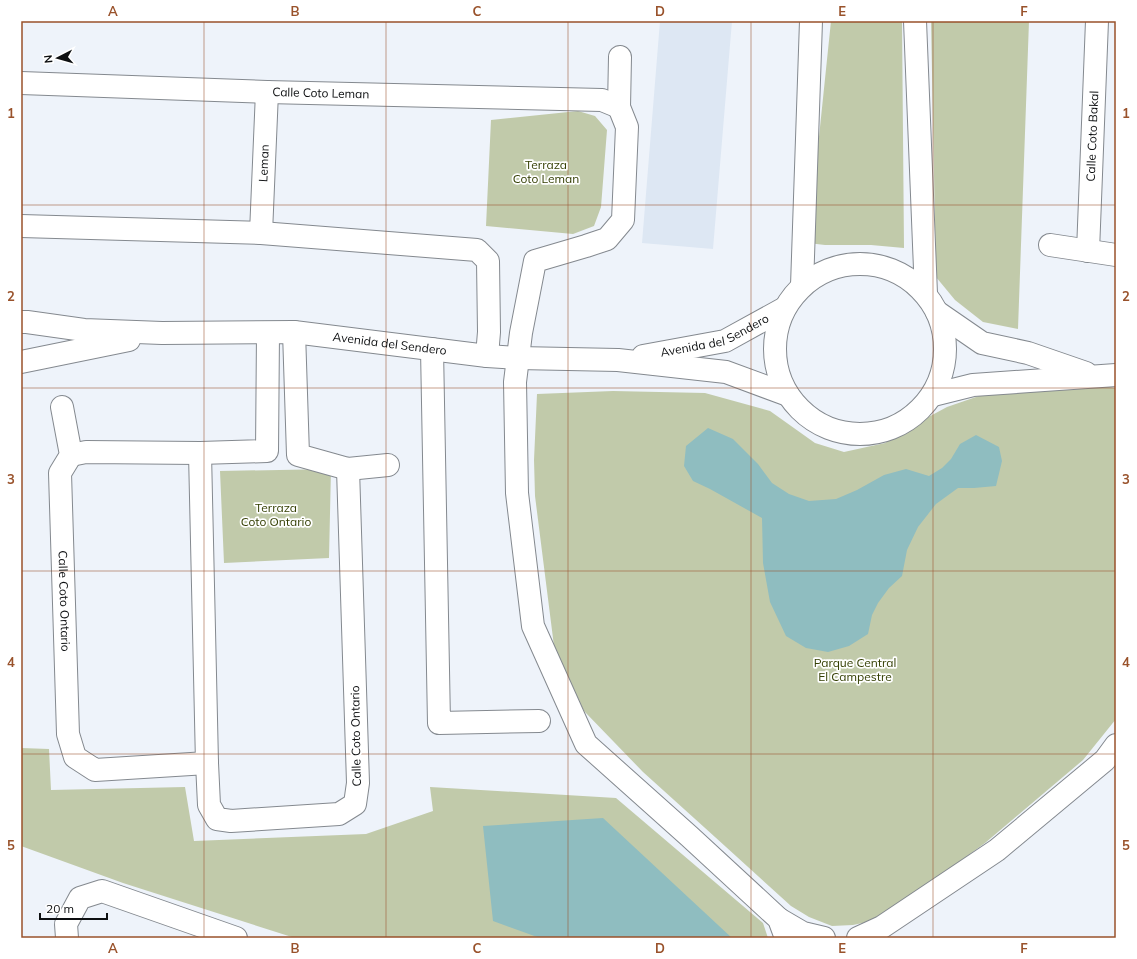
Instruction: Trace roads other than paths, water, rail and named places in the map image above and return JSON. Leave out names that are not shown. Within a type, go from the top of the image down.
[{"type":"street","points":[[802,286],[811,21]]},
{"type":"street","points":[[915,21],[931,303],[946,354],[933,395],[914,416],[889,430],[860,435],[832,431],[807,417],[788,395],[775,352],[785,308],[802,286],[825,271],[851,264],[879,265],[905,276],[931,303],[982,343],[1028,353],[1106,376]]},
{"type":"street","name":"Calle Coto Bakal","points":[[1088,251],[1096,21]]},
{"type":"street","points":[[620,57],[619,107],[628,127],[623,220],[607,239],[534,261],[520,333],[515,382],[517,494],[533,626],[586,744],[689,836],[783,929],[824,938]]},
{"type":"street","name":"Calle Coto Leman","points":[[21,83],[267,92],[602,100],[619,107]]},
{"type":"street","name":"Leman","points":[[261,233],[267,92]]},
{"type":"street","points":[[21,226],[261,233],[477,250],[488,261],[488,332],[486,356]]},
{"type":"street","points":[[1050,245],[1116,255]]},
{"type":"street","name":"Avenida del Sendero","points":[[618,360],[725,341],[785,308]]},
{"type":"street","name":"Avenida del Sendero","points":[[21,322],[84,330],[162,333],[294,332],[486,356],[618,360],[726,372],[788,395]]},
{"type":"street","points":[[294,332],[298,455],[348,469],[388,465]]},
{"type":"street","name":"Avenida del Sendero","points":[[21,362],[162,333]]},
{"type":"street","points":[[62,407],[71,455],[86,452],[200,453],[267,451],[268,333]]},
{"type":"street","points":[[432,349],[439,723],[539,721]]},
{"type":"street","points":[[933,395],[973,385],[1106,376]]},
{"type":"street","name":"Calle Coto Ontario","points":[[200,453],[209,805],[217,819],[232,821],[339,814],[355,804],[358,783],[348,469]]},
{"type":"street","name":"Calle Coto Ontario","points":[[71,455],[60,473],[68,734],[75,757],[95,770],[207,763]]},
{"type":"street","points":[[858,938],[880,932],[997,850],[1104,760],[1116,745]]},
{"type":"street","points":[[67,938],[66,924],[80,898],[102,891],[215,934],[236,938]]},
{"type":"water","points":[[708,428],[733,439],[758,464],[772,483],[789,494],[809,501],[836,499],[857,490],[884,475],[906,469],[929,476],[942,468],[951,459],[960,444],[976,435],[999,447],[1002,461],[996,486],[958,488],[936,504],[918,527],[907,550],[902,576],[889,588],[878,603],[872,615],[868,634],[849,646],[828,652],[806,648],[786,636],[770,602],[763,563],[762,518],[693,481],[684,466],[686,446]]},
{"type":"water","points":[[603,818],[732,938],[540,938],[493,921],[483,826]]},
{"type":"park label","name":"Terraza Coto Leman","points":[[546,172]]},
{"type":"park label","name":"Terraza Coto Ontario","points":[[276,515]]},
{"type":"park label","name":"Parque Central El Campestre","points":[[855,670]]}]
